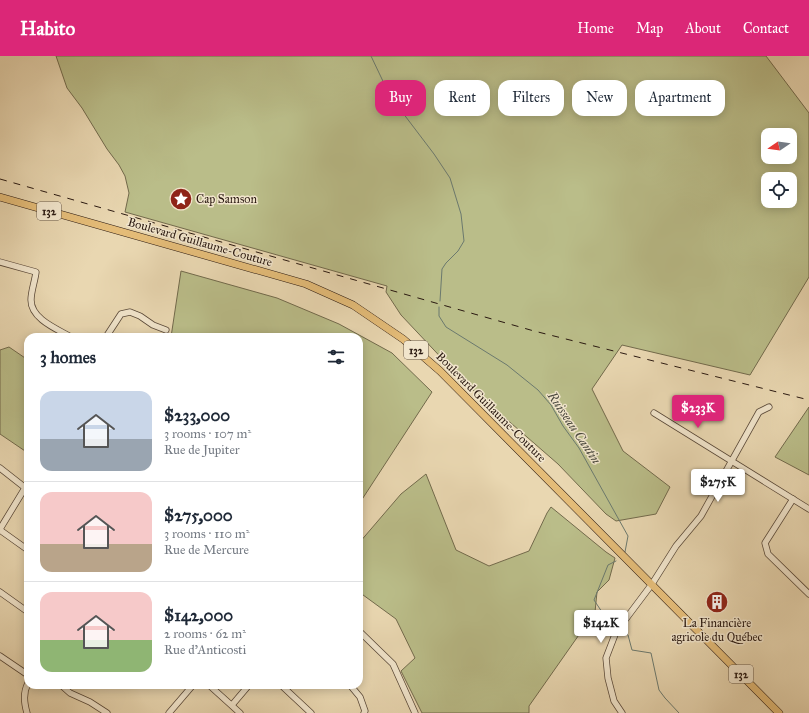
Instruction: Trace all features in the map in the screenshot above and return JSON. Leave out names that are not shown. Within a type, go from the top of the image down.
[{"type":"main road","name":"Boulevard Guillaume-Couture","points":[[0,197],[306,284],[353,305],[403,339],[440,371],[780,713]]},
{"type":"street","points":[[0,262],[36,272],[31,300],[35,313],[43,320],[64,333]]},
{"type":"street","points":[[109,333],[121,314],[130,312],[140,316],[153,325],[166,330]]},
{"type":"street","points":[[622,713],[614,701],[608,678],[606,658],[616,632],[652,584],[676,546],[701,516],[759,412],[769,407]]},
{"type":"street","points":[[654,413],[809,509]]},
{"type":"street","points":[[0,468],[24,485]]},
{"type":"street","points":[[24,492],[0,530],[24,547]]},
{"type":"street","points":[[793,499],[765,543],[768,554],[809,594]]},
{"type":"street","points":[[0,592],[24,609]]},
{"type":"street","points":[[363,635],[393,664],[415,713]]},
{"type":"street","points":[[0,656],[24,671]]},
{"type":"street","points":[[26,689],[24,701],[27,713]]},
{"type":"street","points":[[66,689],[70,693],[90,702],[107,713]]},
{"type":"street","points":[[169,713],[190,689]]},
{"type":"street","points":[[214,689],[240,713]]},
{"type":"street","points":[[232,705],[246,689]]},
{"type":"street","points":[[285,689],[311,713]]},
{"type":"street","points":[[353,689],[360,697],[365,710],[364,713]]},
{"type":"green space","points":[[56,56],[766,56],[809,113],[809,277],[750,375],[622,345],[592,389],[623,451],[670,487],[656,514],[616,521],[606,514],[558,464],[466,384],[401,315],[386,292],[387,286],[125,212],[129,193],[125,176],[82,108],[67,88]]},
{"type":"green space","points":[[181,271],[277,298],[339,324],[355,333],[172,333]]},
{"type":"green space","points":[[363,337],[392,353],[432,392],[363,498]]},
{"type":"green space","points":[[9,347],[24,357],[24,450],[0,434],[0,350]]},
{"type":"green space","points":[[809,407],[809,475],[775,457]]},
{"type":"green space","points":[[426,474],[456,550],[489,566],[529,551],[551,507],[615,558],[609,580],[597,592],[595,612],[529,706],[529,713],[422,713],[401,671],[415,658],[396,619],[363,595],[363,538],[401,494]]},
{"type":"waterway","name":"Ruisseau Cantin","points":[[371,56],[390,96],[434,154],[450,178],[461,214],[464,241],[458,251],[442,269],[440,301]]},
{"type":"waterway","name":"Ruisseau Cantin","points":[[439,307],[439,316],[446,327],[507,365],[538,390],[551,405],[563,426],[579,448],[628,536],[625,552]]},
{"type":"waterway","name":"Ruisseau Cantin","points":[[616,561],[608,565],[594,600],[602,612],[617,625]]},
{"type":"waterway","name":"Ruisseau Cantin","points":[[622,629],[628,635],[632,650],[651,653],[659,690],[679,713]]},
{"type":"railway","points":[[0,179],[534,331],[809,400]]},
{"type":"place","name":"Cap Samson","points":[[181,199]]},
{"type":"place","name":"La Financière agricole du Québec","points":[[717,602]]}]
